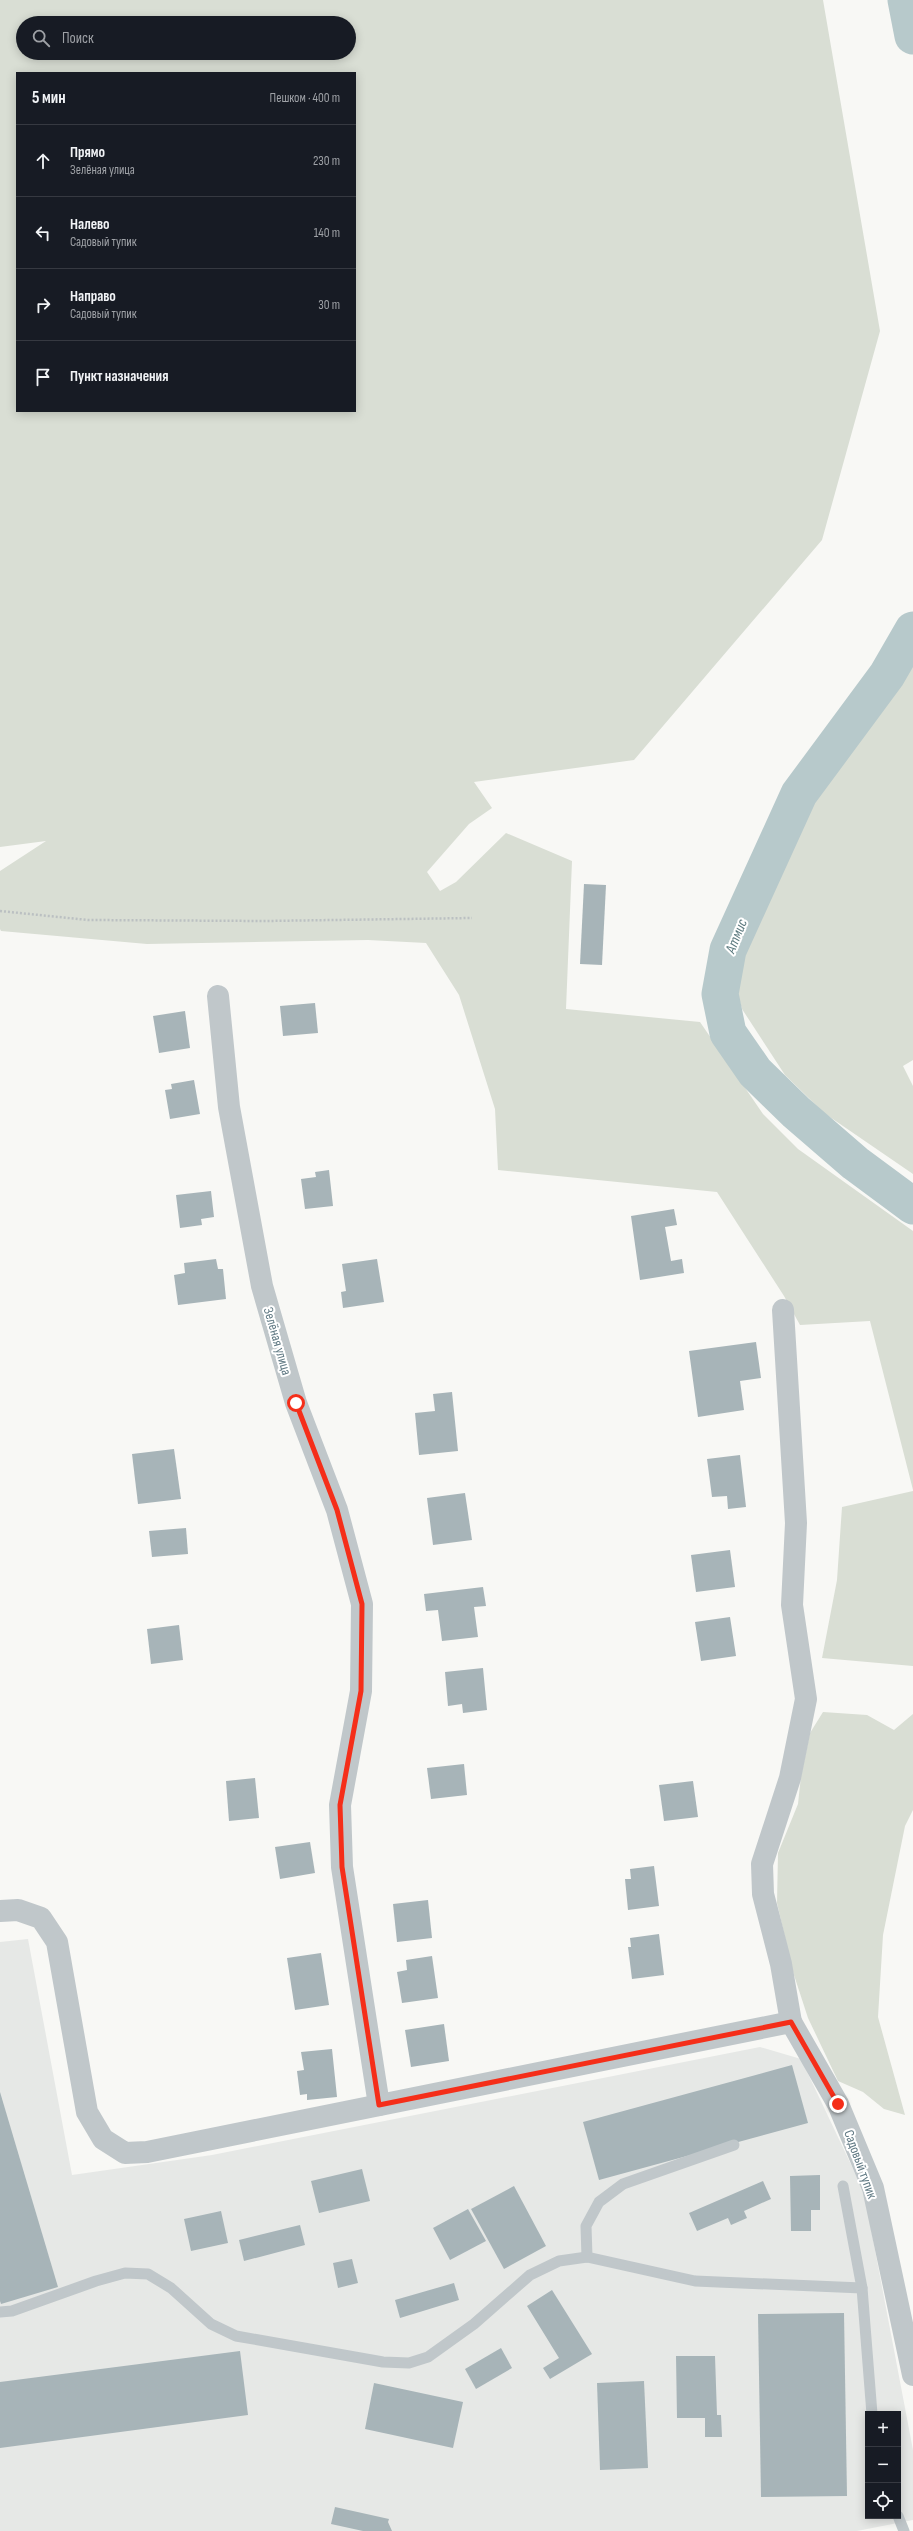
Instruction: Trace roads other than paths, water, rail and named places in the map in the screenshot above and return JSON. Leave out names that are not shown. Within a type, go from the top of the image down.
[{"type":"street","name":"Зелёная улица","points":[[218,996],[229,1107],[262,1286],[296,1403],[337,1510],[362,1604],[361,1691],[340,1805],[341,1860],[379,2105]]},
{"type":"street","points":[[0,1911],[18,1910],[41,1918],[57,1942],[87,2112],[103,2139],[125,2153],[147,2152],[791,2022],[781,1964],[763,1894],[762,1864],[790,1778],[806,1699],[792,1605],[796,1523],[783,1310]]},
{"type":"street","name":"Садовый тупик","points":[[791,2022],[838,2104],[873,2188],[913,2375]]},
{"type":"lane","points":[[587,2257],[586,2226],[599,2202],[623,2184],[734,2145]]},
{"type":"lane","points":[[842,2186],[862,2288],[872,2411]]},
{"type":"lane","points":[[0,2312],[12,2311],[125,2273],[148,2274],[171,2288],[211,2324],[236,2336],[383,2362],[409,2363],[428,2357],[474,2324],[530,2275],[559,2261],[587,2257],[695,2281],[862,2288]]},
{"type":"lane","points":[[899,2519],[904,2531]]},
{"type":"waterway","name":"Атмис","points":[[906,0],[913,36]]},
{"type":"waterway","name":"Атмис","points":[[913,630],[887,675],[799,794],[728,950],[720,994],[728,1033],[755,1072],[796,1112],[855,1163],[913,1206]]}]
